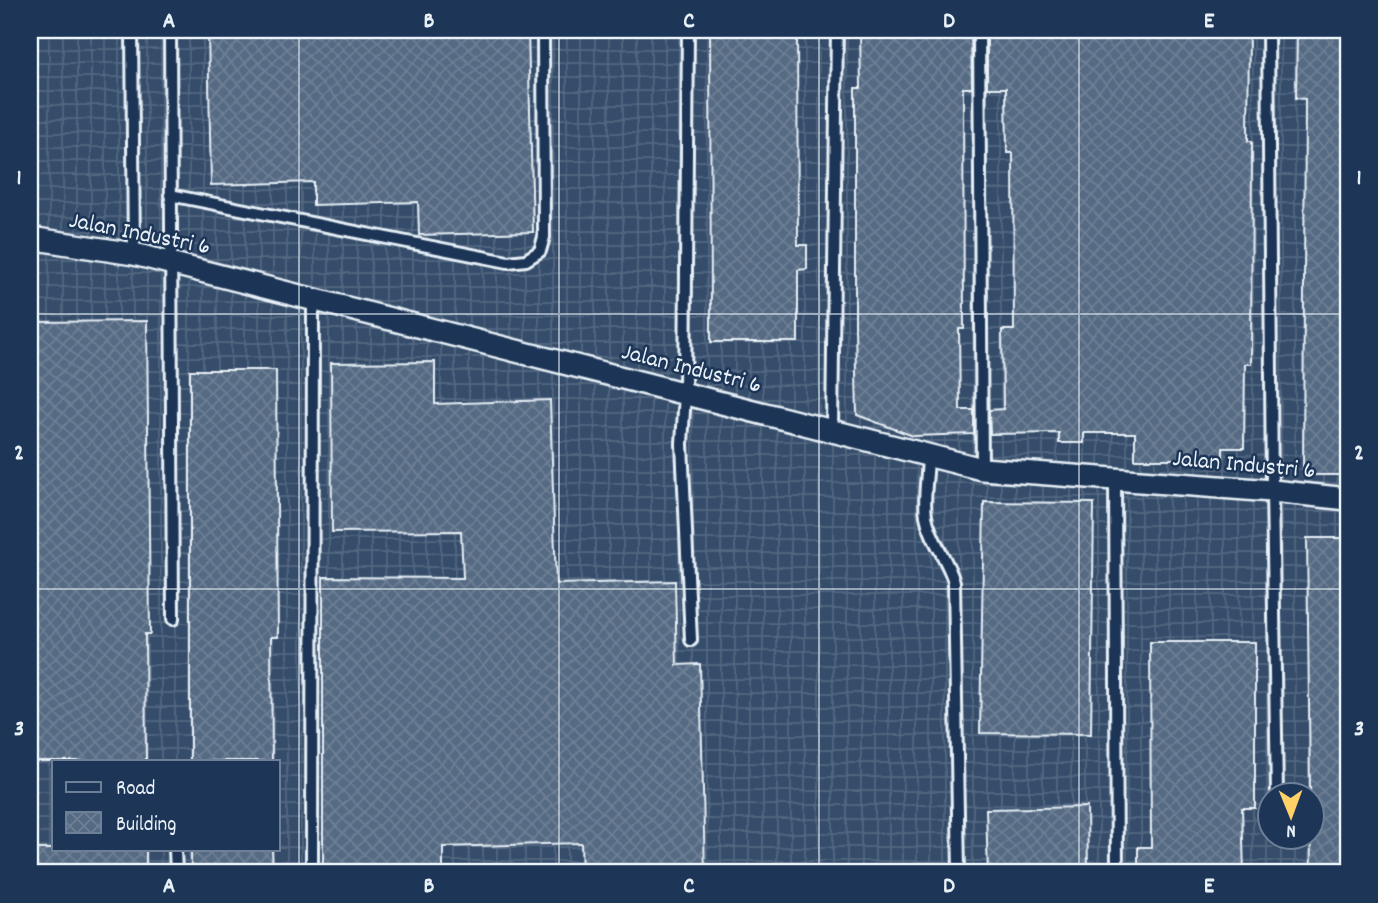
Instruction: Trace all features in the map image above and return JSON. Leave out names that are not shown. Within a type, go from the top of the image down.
[{"type":"street","name":"Jalan Industri 6","points":[[30,238],[134,254],[982,469],[1348,499]]},
{"type":"lane","points":[[132,30],[134,254]]},
{"type":"lane","points":[[170,30],[173,619]]},
{"type":"lane","points":[[170,195],[508,262],[526,260],[540,251],[544,237],[543,30]]},
{"type":"lane","points":[[688,30],[685,393],[682,444],[691,640]]},
{"type":"lane","points":[[832,429],[837,30]]},
{"type":"lane","points":[[979,30],[982,469]]},
{"type":"lane","points":[[1268,30],[1277,780]]},
{"type":"lane","points":[[312,873],[313,299]]},
{"type":"lane","points":[[928,455],[926,515],[934,541],[948,563],[954,582],[959,873]]},
{"type":"lane","points":[[1115,480],[1117,873]]},
{"type":"lane","points":[[175,850],[176,873]]},
{"type":"shaded area","points":[[30,30],[1348,30],[1348,873],[30,873]]},
{"type":"building","points":[[208,30],[528,30],[533,232],[419,235],[418,202],[313,205],[313,182],[211,185]]},
{"type":"building","points":[[710,30],[797,30],[798,245],[807,245],[807,269],[798,270],[798,342],[711,342]]},
{"type":"building","points":[[860,30],[971,30],[972,88],[963,88],[964,329],[959,329],[960,410],[974,410],[974,434],[913,436],[857,415],[855,88],[861,88]]},
{"type":"building","points":[[987,30],[1249,30],[1248,141],[1252,141],[1251,364],[1245,364],[1244,448],[1223,448],[1223,459],[1135,459],[1135,433],[1084,433],[1084,443],[1059,443],[1059,433],[990,434],[989,410],[1003,409],[1002,330],[1014,330],[1013,153],[1007,153],[1006,88],[987,88]]},
{"type":"building","points":[[1297,30],[1348,30],[1348,475],[1303,475],[1305,99],[1296,98]]},
{"type":"building","points":[[147,321],[150,634],[145,634],[146,760],[35,761],[34,635],[30,635],[30,322]]},
{"type":"building","points":[[435,362],[435,404],[550,400],[556,584],[675,581],[677,665],[700,664],[705,873],[582,873],[581,843],[443,847],[443,873],[323,873],[323,577],[463,578],[461,531],[332,532],[331,363]]},
{"type":"building","points":[[190,370],[276,370],[278,637],[271,637],[272,760],[190,760]]},
{"type":"building","points":[[984,502],[1094,503],[1091,734],[980,733]]},
{"type":"building","points":[[1307,538],[1348,538],[1348,873],[1311,873],[1311,850],[1326,850],[1326,780],[1310,780]]},
{"type":"building","points":[[1150,642],[1255,642],[1255,808],[1242,808],[1244,873],[1138,873],[1138,847],[1151,847]]},
{"type":"building","points":[[1087,807],[1088,873],[988,873],[986,809]]},
{"type":"building","points":[[35,849],[146,850],[146,873],[35,873]]},
{"type":"building","points":[[191,850],[272,850],[273,873],[191,873]]}]
